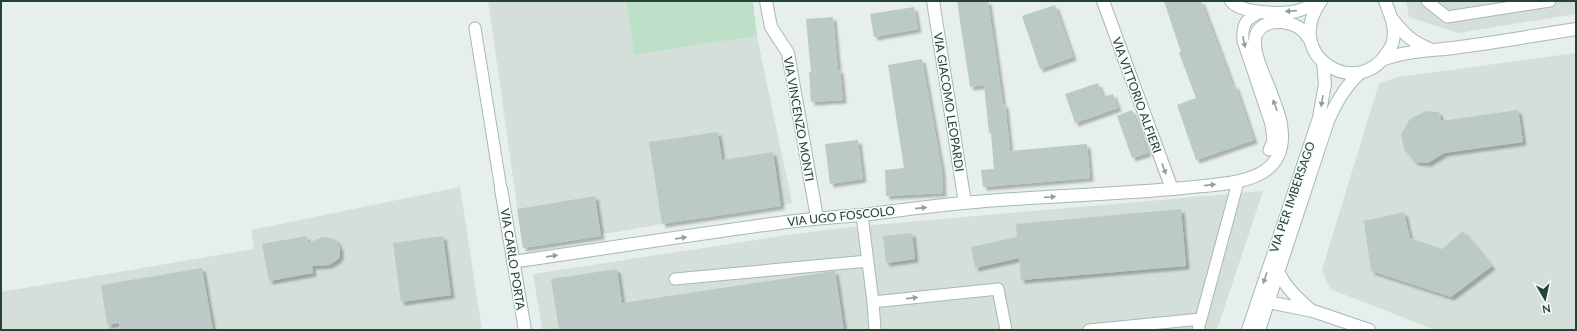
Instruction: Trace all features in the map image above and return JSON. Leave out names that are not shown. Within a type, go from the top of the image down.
[{"type":"street","name":"VIA VINCENZO MONTI","points":[[766,1],[771,27],[788,54],[817,218]]},
{"type":"street","name":"VIA GIACOMO LEOPARDI","points":[[933,1],[965,203]]},
{"type":"street","name":"VIA VITTORIO ALFIERI","points":[[1103,1],[1172,189]]},
{"type":"street","points":[[1231,1],[1240,8],[1260,12],[1293,12],[1320,1]]},
{"type":"street","name":"VIA PER IMBERSAGO","points":[[1320,1],[1313,12],[1309,26],[1310,40],[1314,52],[1323,62],[1334,70],[1347,73],[1361,72],[1373,68],[1384,59]]},
{"type":"street","points":[[1385,3],[1393,20],[1404,34],[1416,44],[1431,50]]},
{"type":"street","points":[[1384,59],[1391,48],[1394,35],[1393,20]]},
{"type":"street","points":[[1282,141],[1280,118],[1257,54],[1257,31],[1263,25],[1288,23],[1304,31],[1310,40]]},
{"type":"street","points":[[1384,59],[1396,54],[1458,47],[1576,29]]},
{"type":"street","name":"VIA PER IMBERSAGO","points":[[1259,330],[1263,301],[1319,118],[1325,84],[1323,62]]},
{"type":"street","name":"VIA PER IMBERSAGO","points":[[1248,330],[1278,272],[1328,121],[1345,89],[1361,72]]},
{"type":"street","name":"VIA UGO FOSCOLO","points":[[513,262],[817,218],[862,215],[965,203],[1172,189],[1238,182],[1255,177],[1271,167],[1281,151],[1282,141]]},
{"type":"street","name":"VIA CARLO PORTA","points":[[501,189],[525,330]]},
{"type":"street","points":[[1278,272],[1286,286],[1294,295],[1313,311]]},
{"type":"street","points":[[1263,301],[1313,311],[1369,330]]},
{"type":"lane","points":[[1427,1],[1447,17],[1550,1]]},
{"type":"lane","points":[[1260,12],[1247,20],[1243,28],[1243,41],[1271,124],[1273,141],[1264,151],[1282,141]]},
{"type":"lane","points":[[475,28],[501,189]]},
{"type":"lane","points":[[1198,330],[1238,182]]},
{"type":"lane","points":[[862,215],[875,330]]},
{"type":"lane","points":[[675,278],[868,261]]},
{"type":"lane","points":[[873,302],[998,289],[1006,330]]},
{"type":"lane","points":[[1089,330],[1201,319]]},
{"type":"shaded area","points":[[488,1],[626,1],[634,55],[757,36],[792,203],[523,248]]},
{"type":"shaded area","points":[[1406,1],[1576,1],[1576,14],[1458,33],[1409,17]]},
{"type":"shaded area","points":[[1576,53],[1576,330],[1435,330],[1330,289],[1322,270],[1379,83],[1398,77]]},
{"type":"shaded area","points":[[460,187],[482,330],[1,330],[1,292],[254,249],[251,230]]},
{"type":"shaded area","points":[[1263,191],[1217,330],[542,330],[533,274],[850,227]]},
{"type":"green space","points":[[626,1],[753,1],[757,36],[634,55]]},
{"type":"building","points":[[957,1],[988,1],[1003,105],[1005,104],[1010,151],[1087,144],[1090,178],[983,187],[981,170],[994,169],[991,133],[989,133],[984,85],[970,87]]},
{"type":"building","points":[[1164,1],[1201,1],[1233,86],[1235,85],[1254,140],[1196,160],[1177,105],[1196,98],[1179,53],[1181,52]]},
{"type":"building","points":[[1055,5],[1073,57],[1040,69],[1022,16]]},
{"type":"building","points":[[914,7],[918,29],[874,37],[870,14]]},
{"type":"building","points":[[833,17],[838,70],[840,70],[843,100],[811,102],[809,72],[811,72],[806,19]]},
{"type":"building","points":[[922,59],[942,171],[943,193],[886,196],[885,170],[904,168],[888,65]]},
{"type":"building","points":[[1098,83],[1103,97],[1113,94],[1118,108],[1075,123],[1065,94]]},
{"type":"building","points":[[1132,110],[1148,153],[1132,158],[1117,116]]},
{"type":"building","points":[[1518,110],[1523,142],[1444,153],[1428,163],[1415,162],[1404,149],[1401,134],[1410,119],[1426,111],[1439,112],[1441,121]]},
{"type":"building","points":[[718,132],[722,160],[773,152],[781,206],[662,224],[649,142]]},
{"type":"building","points":[[858,140],[863,179],[830,184],[825,144]]},
{"type":"building","points":[[595,196],[601,236],[523,248],[517,209]]},
{"type":"building","points":[[1181,209],[1186,266],[1021,280],[1019,258],[975,268],[971,247],[1017,237],[1016,224]]},
{"type":"building","points":[[1404,212],[1410,238],[1442,249],[1463,231],[1492,266],[1451,297],[1371,271],[1364,221]]},
{"type":"building","points":[[912,233],[915,259],[886,263],[883,236]]},
{"type":"building","points":[[306,236],[308,243],[323,237],[336,240],[340,248],[340,256],[329,265],[312,266],[313,273],[269,281],[262,244]]},
{"type":"building","points":[[443,236],[451,295],[401,302],[393,243]]},
{"type":"building","points":[[202,268],[213,330],[120,330],[119,323],[107,325],[101,285]]},
{"type":"building","points":[[617,269],[622,303],[835,271],[844,330],[559,330],[551,279]]}]
